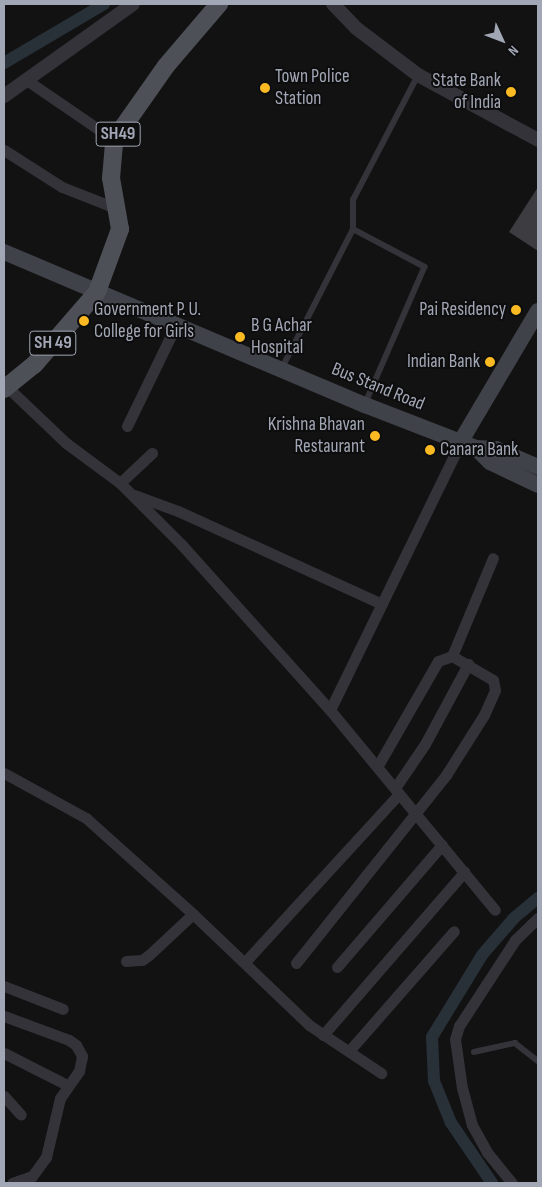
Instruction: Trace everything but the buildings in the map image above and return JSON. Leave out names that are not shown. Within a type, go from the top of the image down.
[{"type":"main road","name":"SH49","points":[[97,292],[120,229],[118,208],[111,178],[114,140],[166,66],[218,4]]},
{"type":"main road","name":"Bus Stand Road","points":[[4,252],[365,405],[469,444],[496,449],[538,467]]},
{"type":"main road","name":"SH 49","points":[[5,387],[34,365],[97,292]]},
{"type":"main road","points":[[469,444],[497,377],[538,311]]},
{"type":"main road","name":"Bus Stand Road","points":[[469,444],[490,462],[538,485]]},
{"type":"street","points":[[4,96],[25,79],[133,4]]},
{"type":"street","points":[[332,4],[356,28],[418,75],[538,140]]},
{"type":"street","points":[[25,79],[114,140]]},
{"type":"street","points":[[4,150],[62,187],[118,208]]},
{"type":"street","points":[[127,426],[176,325]]},
{"type":"street","points":[[5,387],[66,443],[120,483],[160,523],[330,710],[495,910]]},
{"type":"street","points":[[330,710],[382,604],[469,444]]},
{"type":"street","points":[[120,483],[152,453]]},
{"type":"street","points":[[130,493],[178,511],[382,604]]},
{"type":"street","points":[[160,523],[178,511]]},
{"type":"street","points":[[452,656],[493,558]]},
{"type":"street","points":[[296,964],[416,814],[471,738],[495,690],[496,684],[490,676],[452,656],[442,658],[433,668],[377,767]]},
{"type":"street","points":[[245,962],[397,791],[425,744],[468,664]]},
{"type":"street","points":[[4,773],[86,818],[245,962],[309,1025],[381,1073]]},
{"type":"street","points":[[336,967],[442,845]]},
{"type":"street","points":[[323,1035],[464,872]]},
{"type":"street","points":[[126,961],[142,960],[150,955],[193,914]]},
{"type":"street","points":[[512,1183],[487,1152],[472,1125],[462,1088],[455,1039],[459,1026],[515,940],[538,918]]},
{"type":"street","points":[[349,1051],[454,931]]},
{"type":"street","points":[[4,986],[63,1008]]},
{"type":"street","points":[[4,1016],[76,1045],[82,1063],[66,1085],[52,1122],[46,1157],[32,1176],[12,1183]]},
{"type":"street","points":[[4,1053],[66,1085]]},
{"type":"street","points":[[4,1096],[21,1115]]},
{"type":"lane","points":[[281,370],[353,229],[353,200],[418,75]]},
{"type":"lane","points":[[353,229],[425,267],[365,405]]},
{"type":"lane","points":[[474,1052],[516,1043],[538,1061]]},
{"type":"waterway","points":[[4,63],[104,4]]},
{"type":"waterway","points":[[492,1183],[451,1123],[434,1081],[432,1037],[482,955],[514,918],[538,898]]},
{"type":"place","name":"Town Police Station","points":[[265,88]]},
{"type":"place","name":"State Bank of India","points":[[511,92]]},
{"type":"place","name":"Pai Residency","points":[[516,310]]},
{"type":"place","name":"Government P. U. College for Girls","points":[[84,321]]},
{"type":"place","name":"B G Achar Hospital","points":[[240,337]]},
{"type":"place","name":"Indian Bank","points":[[490,362]]},
{"type":"place","name":"Krishna Bhavan Restaurant","points":[[375,436]]},
{"type":"place","name":"Canara Bank","points":[[430,450]]}]
